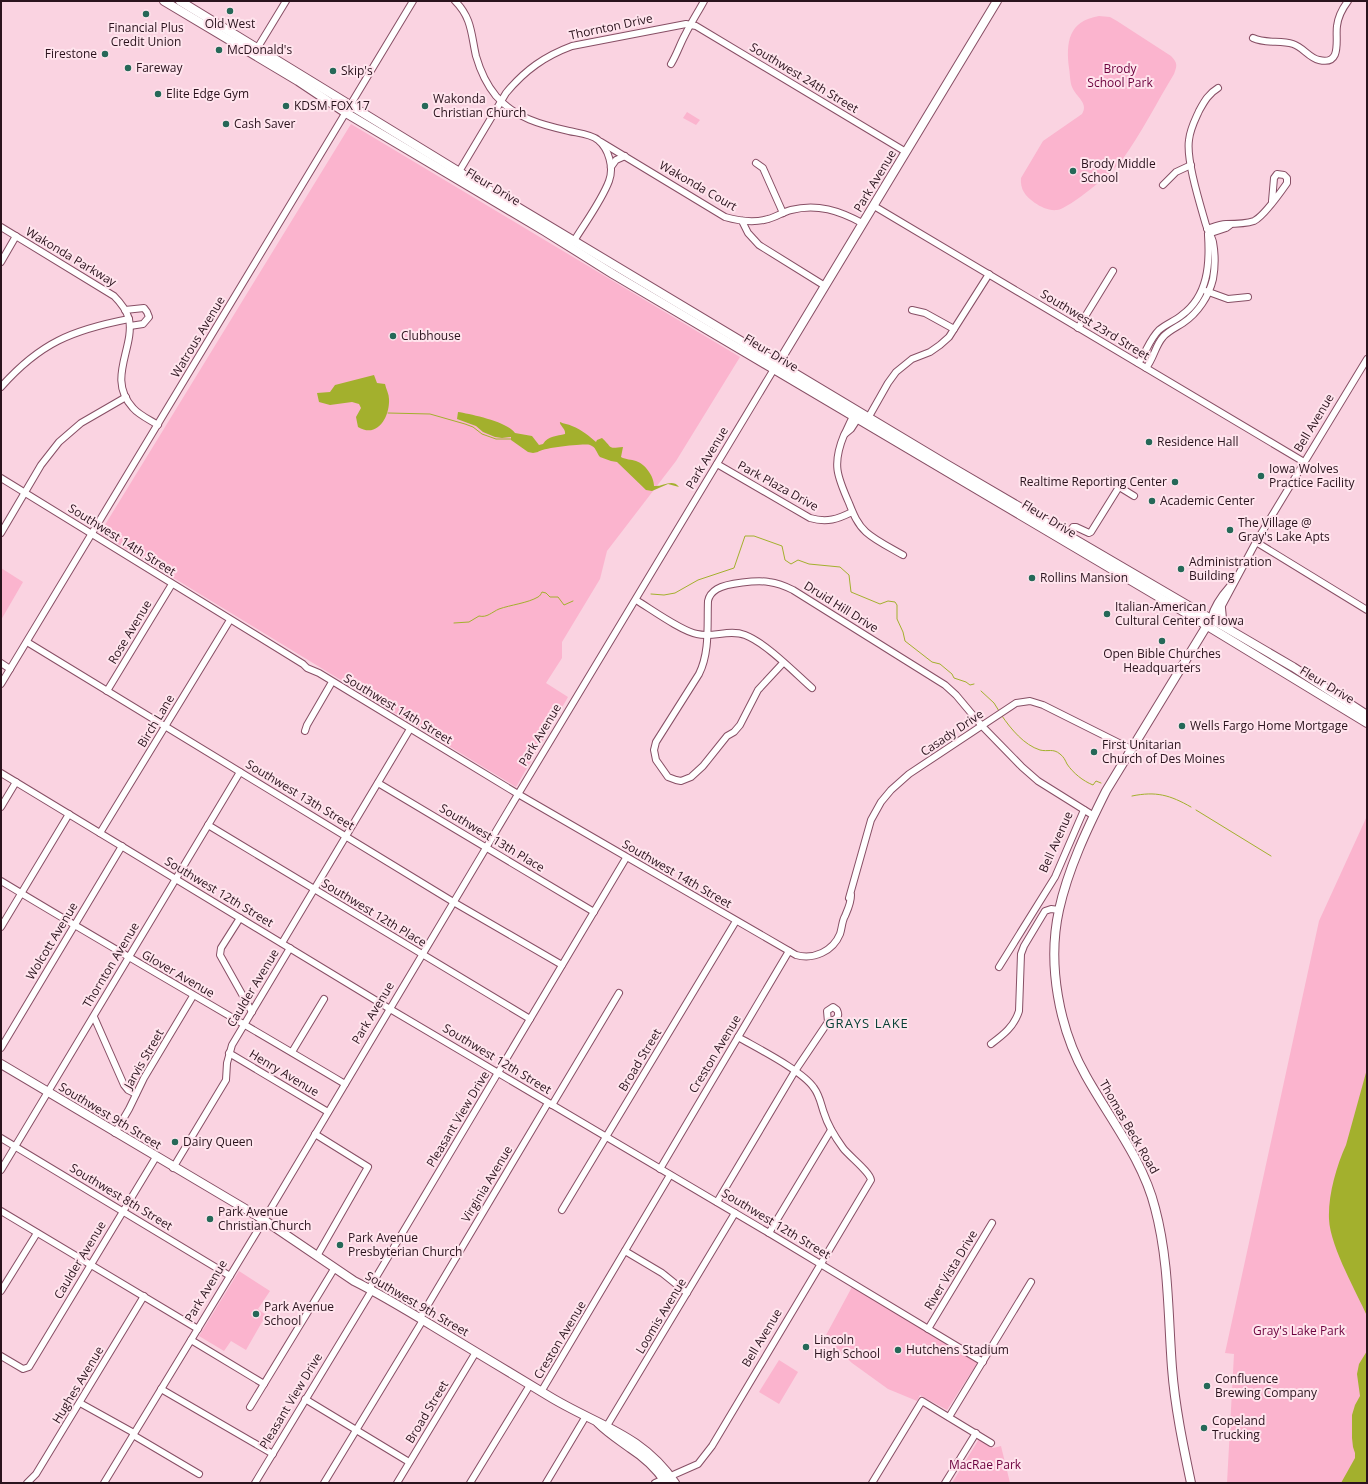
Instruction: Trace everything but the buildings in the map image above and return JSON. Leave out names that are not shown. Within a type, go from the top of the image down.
[{"type":"main road","name":"Fleur Drive","points":[[164,1],[351,105],[563,243],[860,416],[1066,539],[1206,626],[1367,723]]},
{"type":"main road","name":"Fleur Drive","points":[[180,1],[346,113],[574,241],[776,366]]},
{"type":"main road","name":"Park Avenue","points":[[776,366],[997,1]]},
{"type":"main road","name":"Fleur Drive","points":[[1066,539],[1211,618],[1293,667],[1367,715]]},
{"type":"main road","points":[[1221,608],[1220,614],[1224,621],[1243,637]]},
{"type":"main road","name":"Bell Avenue","points":[[1094,816],[1106,791],[1211,618]]},
{"type":"main road","name":"Thomas Beck Road","points":[[1094,816],[1067,880],[1059,910],[1055,945],[1056,984],[1060,1008],[1074,1054],[1085,1075],[1136,1159],[1155,1207],[1161,1232],[1164,1258],[1177,1416],[1192,1483]]},
{"type":"main road","name":"Southwest 9th Street","points":[[1,1064],[173,1168],[264,1220],[334,1269],[354,1281],[421,1319],[541,1392],[598,1422],[606,1428],[632,1439],[645,1450],[666,1479],[675,1483]]},
{"type":"street","points":[[255,51],[286,1]]},
{"type":"street","name":"Watrous Avenue","points":[[1,684],[413,1]]},
{"type":"street","name":"Wakonda Court","points":[[455,1],[468,18],[472,30],[476,57],[484,78],[490,88],[507,107],[528,119],[546,126],[586,135],[598,140],[725,217],[742,221],[763,220],[804,208],[826,208],[842,213],[862,224]]},
{"type":"street","points":[[671,64],[704,1]]},
{"type":"street","points":[[1253,38],[1264,42],[1293,44],[1316,60],[1329,60],[1337,52],[1338,44],[1336,32],[1338,19],[1348,1]]},
{"type":"street","name":"Thornton Drive","points":[[457,175],[501,101],[514,83],[525,72],[541,60],[559,50],[585,42],[691,24]]},
{"type":"street","name":"Southwest 24th Street","points":[[691,24],[906,152]]},
{"type":"street","points":[[1146,368],[1152,361],[1157,346],[1162,338],[1195,313],[1205,291],[1208,262],[1208,232],[1191,165],[1188,145],[1192,126],[1207,97],[1218,88]]},
{"type":"street","points":[[598,140],[607,153],[611,167]]},
{"type":"street","points":[[563,243],[574,241],[606,187],[613,162],[625,156]]},
{"type":"street","points":[[756,163],[763,168],[783,213]]},
{"type":"street","points":[[1163,186],[1176,172],[1191,165]]},
{"type":"street","points":[[1208,232],[1226,224],[1230,225],[1258,219],[1272,201]]},
{"type":"street","name":"Southwest 23rd Street","points":[[874,206],[1304,462]]},
{"type":"street","points":[[742,221],[748,233],[759,245],[824,286]]},
{"type":"street","name":"Wakonda Parkway","points":[[1,227],[114,296],[126,310],[130,326],[121,371],[126,397],[132,407],[158,425]]},
{"type":"street","points":[[1,262],[16,236]]},
{"type":"street","points":[[1078,328],[1112,271]]},
{"type":"street","points":[[903,555],[866,532],[859,524],[840,484],[837,471],[838,452],[847,428],[860,416],[896,372],[912,359],[930,352],[940,345],[954,329],[988,274]]},
{"type":"street","points":[[1205,291],[1228,299],[1248,297]]},
{"type":"street","points":[[1138,363],[1146,352],[1153,337],[1160,330],[1187,312],[1205,291]]},
{"type":"street","points":[[126,310],[144,308],[149,317],[143,324],[130,326]]},
{"type":"street","points":[[912,310],[925,313],[954,329]]},
{"type":"street","points":[[1,387],[27,361],[65,336],[98,325],[129,319]]},
{"type":"street","points":[[1170,323],[1174,328]]},
{"type":"street","name":"Bell Avenue","points":[[1211,618],[1218,613],[1256,542],[1367,359]]},
{"type":"street","name":"Park Avenue","points":[[104,1483],[264,1220],[518,794],[776,366]]},
{"type":"street","points":[[1,533],[50,453],[64,437],[82,423],[126,397]]},
{"type":"street","name":"Park Plaza Drive","points":[[717,464],[810,518],[818,521],[831,521],[852,512]]},
{"type":"street","name":"Southwest 14th Street","points":[[1,478],[303,664],[307,668],[319,673],[626,858],[789,951]]},
{"type":"street","points":[[1108,480],[1134,496]]},
{"type":"street","points":[[1066,539],[1073,527],[1089,533],[1091,532],[1119,487]]},
{"type":"street","points":[[1256,542],[1367,610]]},
{"type":"street","name":"Druid Hill Drive","points":[[783,663],[758,690],[740,725],[734,732],[727,736],[703,766],[690,777],[682,781],[668,777],[656,760],[654,750],[656,742],[704,664],[706,654],[708,601],[711,594],[722,586],[752,581],[777,584],[796,592],[939,681],[956,695],[982,726],[1027,772],[1038,781],[1084,810]]},
{"type":"street","name":"Bell Avenue","points":[[1211,618],[1213,611],[1224,592],[1234,582]]},
{"type":"street","name":"Rose Avenue","points":[[107,691],[172,584]]},
{"type":"street","points":[[636,600],[689,632],[706,635],[729,632],[746,635],[761,643],[812,688]]},
{"type":"street","name":"Birch Lane","points":[[100,833],[230,620]]},
{"type":"street","name":"Southwest 13th Street","points":[[27,642],[454,902],[562,965]]},
{"type":"street","points":[[1,663],[10,669]]},
{"type":"street","points":[[305,731],[332,682]]},
{"type":"street","name":"Casady Drive","points":[[789,951],[804,957],[817,955],[825,952],[838,939],[869,826],[884,798],[902,780],[1001,712],[1021,701],[1033,701],[1131,749]]},
{"type":"street","name":"Caulder Avenue","points":[[282,943],[410,729]]},
{"type":"street","name":"Thornton Avenue","points":[[1,1170],[240,772]]},
{"type":"street","name":"Southwest 12th Street","points":[[1,773],[390,1009],[717,1202],[983,1362]]},
{"type":"street","points":[[1,807],[16,782]]},
{"type":"street","name":"Southwest 13th Place","points":[[378,783],[594,912]]},
{"type":"street","name":"Bell Avenue","points":[[999,967],[1055,877],[1084,810],[1094,816]]},
{"type":"street","points":[[1,927],[69,814]]},
{"type":"street","name":"Southwest 12th Place","points":[[208,825],[530,1019]]},
{"type":"street","name":"Wolcott Avenue","points":[[1,1048],[122,846]]},
{"type":"street","name":"Pleasant View Drive","points":[[255,1483],[626,858]]},
{"type":"street","name":"Glover Avenue","points":[[1,881],[128,958],[345,1084]]},
{"type":"street","points":[[990,1044],[1006,1032],[1019,1011],[1022,954],[1024,946],[1045,910],[1059,910]]},
{"type":"street","points":[[240,918],[221,948],[220,955],[252,1012]]},
{"type":"street","name":"Broad Street","points":[[562,1210],[736,921]]},
{"type":"street","name":"Caulder Avenue","points":[[173,1168],[226,1080],[229,1053],[244,1024],[290,948]]},
{"type":"street","name":"Creston Avenue","points":[[660,1169],[789,951]]},
{"type":"street","name":"Virginia Avenue","points":[[324,1483],[550,1104],[619,993]]},
{"type":"street","name":"Jarvis Street","points":[[115,1133],[144,1078],[193,996]]},
{"type":"street","points":[[292,1052],[324,1000]]},
{"type":"street","points":[[94,1017],[124,1085],[128,1090],[136,1094]]},
{"type":"street","points":[[717,1202],[795,1071],[828,1022]]},
{"type":"street","points":[[738,1037],[805,1077],[815,1089],[820,1099],[831,1130],[769,1233]]},
{"type":"street","name":"Henry Avenue","points":[[229,1053],[328,1112]]},
{"type":"street","name":"Bell Avenue","points":[[655,1483],[698,1464],[712,1446],[870,1184],[870,1175],[845,1150],[831,1130]]},
{"type":"street","points":[[315,1134],[367,1166],[368,1169],[316,1256]]},
{"type":"street","name":"Southwest 8th Street","points":[[1,1138],[230,1276]]},
{"type":"street","name":"Caulder Avenue","points":[[1,1356],[21,1368],[25,1369],[29,1366],[156,1157]]},
{"type":"street","name":"Creston Avenue","points":[[541,1392],[670,1175]]},
{"type":"street","points":[[1,1211],[198,1329]]},
{"type":"street","name":"Loomis Avenue","points":[[606,1428],[735,1213]]},
{"type":"street","name":"River Vista Drive","points":[[928,1329],[992,1223]]},
{"type":"street","points":[[1,1291],[37,1233]]},
{"type":"street","points":[[625,1251],[662,1273],[688,1293]]},
{"type":"street","points":[[250,1407],[334,1269]]},
{"type":"street","points":[[949,1417],[1031,1282]]},
{"type":"street","name":"Hughes Avenue","points":[[27,1483],[36,1474],[144,1296]]},
{"type":"street","points":[[191,1340],[264,1384]]},
{"type":"street","name":"Broad Street","points":[[397,1483],[476,1352]]},
{"type":"street","name":"Creston Avenue","points":[[470,1483],[530,1385]]},
{"type":"street","points":[[161,1389],[273,1454]]},
{"type":"street","points":[[305,1399],[410,1462]]},
{"type":"street","points":[[872,1483],[922,1401],[991,1443]]},
{"type":"street","points":[[80,1403],[199,1474]]},
{"type":"street","points":[[546,1483],[586,1416]]},
{"type":"street","points":[[945,1483],[976,1433]]},
{"type":"green space","name":"Brody School Park","points":[[1099,16],[1110,17],[1171,56],[1176,63],[1176,69],[1142,129],[1118,165],[1102,180],[1071,203],[1057,210],[1048,209],[1028,198],[1022,189],[1021,178],[1043,141],[1082,114],[1084,110],[1083,103],[1074,91],[1071,83],[1068,59],[1069,42],[1071,34],[1075,28],[1089,19]]},
{"type":"green space","points":[[687,112],[700,120],[696,125],[683,118]]},
{"type":"green space","points":[[351,124],[740,357],[676,461],[607,551],[600,579],[562,642],[562,658],[546,683],[568,697],[516,787],[100,533]]},
{"type":"green space","points":[[1,568],[23,582],[1,620]]},
{"type":"green space","name":"Gray's Lake Park","points":[[1367,816],[1367,1483],[1227,1483],[1234,1354],[1225,1353],[1319,921]]},
{"type":"green space","points":[[239,1271],[270,1291],[258,1309],[266,1315],[246,1350],[231,1341],[224,1351],[199,1336]]},
{"type":"green space","name":"Hutchens Stadium","points":[[852,1287],[978,1362],[947,1410],[920,1395],[917,1401],[888,1389],[852,1363],[825,1337]]},
{"type":"green space","points":[[779,1360],[798,1372],[779,1404],[759,1392]]},
{"type":"green space","name":"MacRae Park","points":[[979,1439],[993,1448],[1001,1446],[1010,1483],[952,1483]]},
{"type":"shaded area","points":[[374,375],[377,383],[385,384],[389,395],[389,406],[385,418],[377,428],[365,430],[358,427],[356,417],[361,408],[359,404],[352,402],[330,405],[319,402],[317,393],[330,392],[335,385]]},
{"type":"shaded area","points":[[458,412],[489,419],[505,425],[515,433],[532,436],[539,445],[543,444],[550,438],[565,434],[560,422],[569,425],[582,431],[596,442],[602,438],[612,448],[623,447],[621,457],[636,461],[643,465],[651,474],[654,486],[673,483],[679,487],[668,484],[652,491],[646,490],[617,462],[600,457],[595,448],[590,445],[564,446],[533,453],[528,452],[511,440],[511,437],[495,437],[483,432],[476,426],[457,419]]},
{"type":"shaded area","points":[[1367,1069],[1367,1316],[1344,1268],[1334,1242],[1330,1230],[1329,1210],[1333,1182],[1346,1145]]},
{"type":"shaded area","points":[[1367,1351],[1367,1483],[1341,1483],[1355,1458],[1352,1438],[1352,1415],[1360,1396],[1357,1374],[1359,1364]]},
{"type":"waterway","points":[[388,413],[430,414],[473,427],[482,434],[496,439],[511,439]]},
{"type":"waterway","points":[[651,594],[664,595],[675,593],[698,580],[734,568],[745,536],[754,536],[782,546],[785,560],[791,564],[798,560],[809,564],[840,567],[849,575],[851,592],[880,604],[888,601],[895,602],[897,605],[897,619],[905,641],[932,662],[940,664],[952,674],[954,678],[970,685],[974,684]]},
{"type":"waterway","points":[[454,623],[469,622],[479,616],[487,615],[499,609],[529,601],[539,597],[542,592],[546,593],[550,597],[558,597],[564,605],[573,601]]},
{"type":"waterway","points":[[981,691],[994,703],[999,711]]},
{"type":"waterway","points":[[1002,716],[1014,731],[1034,748],[1057,752],[1063,757],[1072,771],[1082,779],[1093,785],[1096,781],[1101,783]]},
{"type":"waterway","points":[[1132,796],[1148,794],[1163,795],[1191,807]]},
{"type":"waterway","points":[[1196,810],[1271,856]]},
{"type":"place","name":"Old West","points":[[230,11]]},
{"type":"place","name":"Financial Plus Credit Union","points":[[146,14]]},
{"type":"place","name":"McDonald's","points":[[219,50]]},
{"type":"place","name":"Firestone","points":[[105,54]]},
{"type":"place","name":"Fareway","points":[[128,68]]},
{"type":"place","name":"Skip's","points":[[333,71]]},
{"type":"place","name":"Elite Edge Gym","points":[[158,94]]},
{"type":"place","name":"KDSM FOX 17","points":[[286,106]]},
{"type":"place","name":"Wakonda Christian Church","points":[[425,106]]},
{"type":"place","name":"Cash Saver","points":[[226,124]]},
{"type":"place","name":"Brody Middle School","points":[[1073,171]]},
{"type":"place","name":"Clubhouse","points":[[393,336]]},
{"type":"place","name":"Residence Hall","points":[[1149,442]]},
{"type":"place","name":"Iowa Wolves Practice Facility","points":[[1261,476]]},
{"type":"place","name":"Realtime Reporting Center","points":[[1175,482]]},
{"type":"place","name":"Academic Center","points":[[1152,501]]},
{"type":"place","name":"The Village @ Gray's Lake Apts","points":[[1230,530]]},
{"type":"place","name":"Administration Building","points":[[1181,569]]},
{"type":"place","name":"Rollins Mansion","points":[[1032,578]]},
{"type":"place","name":"Italian-American Cultural Center of Iowa","points":[[1107,614]]},
{"type":"place","name":"Open Bible Churches Headquarters","points":[[1162,641]]},
{"type":"place","name":"Wells Fargo Home Mortgage","points":[[1182,726]]},
{"type":"place","name":"First Unitarian Church of Des Moines","points":[[1094,752]]},
{"type":"place","name":"Dairy Queen","points":[[175,1142]]},
{"type":"place","name":"Park Avenue Christian Church","points":[[210,1219]]},
{"type":"place","name":"Park Avenue Presbyterian Church","points":[[340,1245]]},
{"type":"place","name":"Park Avenue School","points":[[256,1314]]},
{"type":"place","name":"Lincoln High School","points":[[806,1347]]},
{"type":"place","name":"Hutchens Stadium","points":[[898,1350]]},
{"type":"place","name":"Confluence Brewing Company","points":[[1207,1386]]},
{"type":"place","name":"Copeland Trucking","points":[[1204,1428]]},
{"type":"district","name":"GRAYS LAKE","points":[[867,1023]]}]
